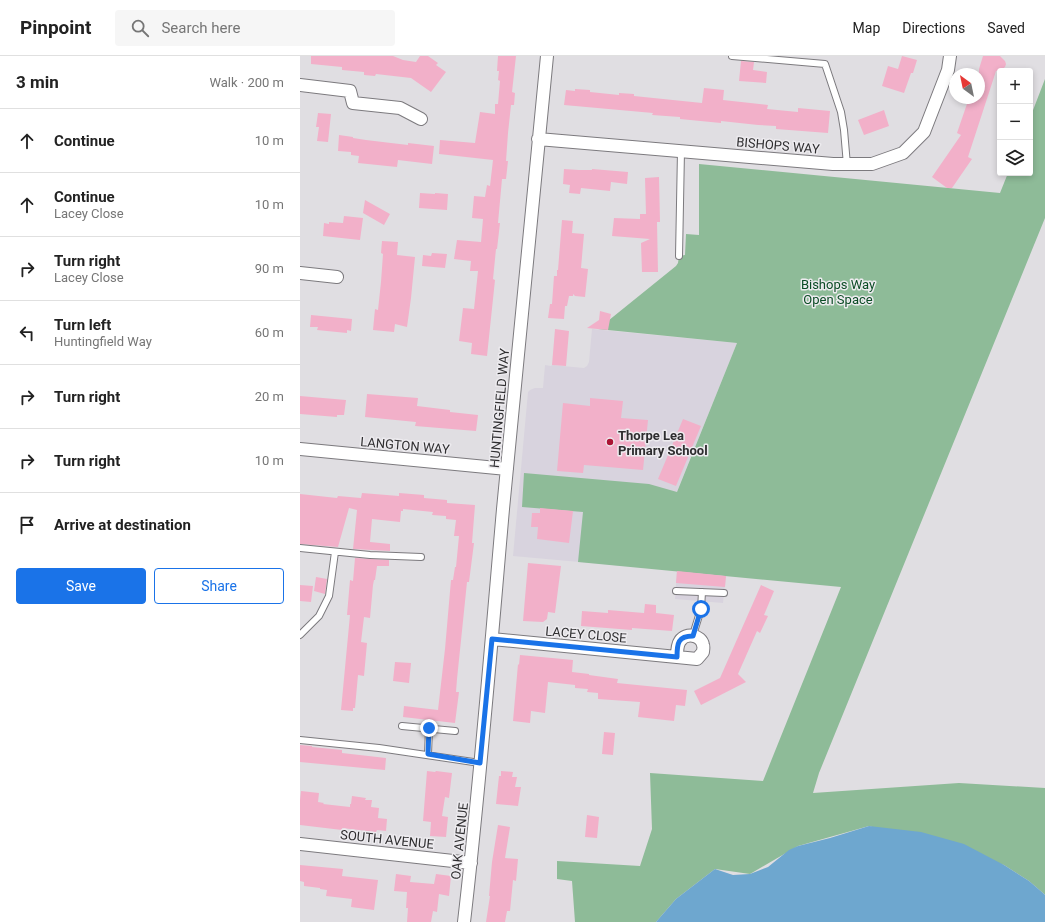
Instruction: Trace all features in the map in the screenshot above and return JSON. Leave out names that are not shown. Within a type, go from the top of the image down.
[{"type":"street","name":"HUNTINGFIELD WAY","points":[[480,763],[547,56]]},
{"type":"street","name":"BISHOPS WAY","points":[[538,139],[847,165],[872,164],[903,153],[924,132],[948,70],[950,56]]},
{"type":"street","points":[[300,85],[350,91],[353,103],[400,108],[421,119]]},
{"type":"street","points":[[300,273],[337,276]]},
{"type":"street","name":"LANGTON WAY","points":[[300,450],[507,469]]},
{"type":"street","points":[[677,657],[677,648],[680,641],[686,636],[693,636]]},
{"type":"street","name":"LACEY CLOSE","points":[[492,639],[697,659],[703,652],[703,645],[699,638],[693,636]]},
{"type":"street","name":"OAK AVENUE","points":[[464,922],[480,763]]},
{"type":"street","name":"SOUTH AVENUE","points":[[300,844],[471,863]]},
{"type":"lane","points":[[732,56],[825,64],[841,112],[847,165]]},
{"type":"lane","points":[[679,256],[681,151]]},
{"type":"lane","points":[[300,548],[370,555],[421,557]]},
{"type":"lane","points":[[300,635],[319,616],[329,596],[335,552]]},
{"type":"lane","points":[[676,591],[724,593]]},
{"type":"lane","points":[[693,636],[701,609],[702,592]]},
{"type":"lane","points":[[402,726],[455,731]]},
{"type":"lane","points":[[428,754],[429,728]]},
{"type":"lane","points":[[300,740],[428,754],[480,763]]},
{"type":"shaded area","name":"Thorpe Lea Primary School","points":[[592,329],[737,343],[646,568],[513,556],[528,392],[535,388],[543,388],[545,365],[584,368],[587,366],[589,362]]},
{"type":"shaded area","points":[[677,571],[726,576],[723,603],[675,599]]},
{"type":"green space","name":"Bishops Way Open Space","points":[[1045,79],[1045,218],[819,773],[813,793],[959,783],[1045,788],[1045,895],[1029,881],[1004,865],[869,826],[798,846],[750,874],[715,869],[676,899],[656,922],[575,922],[572,881],[557,879],[557,861],[640,866],[652,829],[650,773],[763,781],[841,587],[578,562],[583,512],[522,507],[524,473],[649,484],[677,492],[737,343],[598,329],[676,266],[679,256],[685,255],[686,234],[699,235],[699,164],[1000,193],[1007,176],[1033,176],[1033,110]]},
{"type":"water","points":[[869,826],[921,832],[964,844],[1004,865],[1029,881],[1045,895],[1045,922],[656,922],[676,899],[715,869],[733,875],[750,874],[768,867],[789,850],[798,846]]},
{"type":"building","points":[[311,56],[393,56],[403,60],[416,62],[420,56],[428,56],[438,63],[436,65],[446,72],[431,92],[411,78],[376,74],[375,76],[364,75],[364,72],[342,70],[342,67],[311,64]]},
{"type":"building","points":[[498,56],[516,56],[512,92],[515,93],[514,105],[511,105],[508,133],[506,161],[508,161],[506,179],[502,179],[498,223],[500,223],[493,279],[495,280],[487,356],[471,354],[472,343],[459,341],[463,308],[474,309],[478,271],[470,271],[471,261],[454,259],[457,240],[481,242],[483,219],[472,218],[474,196],[485,197],[487,185],[490,186],[493,160],[439,154],[440,140],[475,143],[480,112],[495,114],[495,104],[498,104],[500,81],[498,80],[499,71],[497,71]]},
{"type":"building","points":[[902,56],[917,60],[904,93],[882,86],[888,66],[898,69]]},
{"type":"building","points":[[983,56],[1000,56],[1006,64],[1004,68],[997,68],[968,157],[972,159],[952,188],[947,188],[932,177],[961,135],[957,133],[967,104],[985,104],[985,68],[979,68]]},
{"type":"building","points":[[741,61],[754,62],[753,70],[767,72],[766,83],[739,81]]},
{"type":"building","points":[[704,88],[724,90],[723,100],[768,105],[767,109],[798,112],[798,108],[830,111],[828,133],[776,129],[776,126],[680,119],[680,117],[652,115],[653,113],[564,105],[566,90],[575,91],[575,89],[619,95],[619,93],[634,94],[634,96],[702,103]]},
{"type":"building","points":[[884,110],[889,126],[864,135],[858,120]]},
{"type":"building","points":[[318,113],[331,114],[328,142],[317,141],[319,127],[316,127]]},
{"type":"building","points":[[339,135],[408,145],[408,143],[434,146],[432,164],[398,160],[397,167],[358,163],[359,156],[351,155],[351,152],[338,151]]},
{"type":"building","points":[[564,169],[592,169],[628,172],[627,184],[611,182],[610,191],[581,188],[580,194],[569,193],[570,185],[563,184]]},
{"type":"building","points":[[659,177],[660,222],[657,222],[658,272],[642,272],[641,243],[650,239],[612,236],[614,218],[640,219],[640,214],[646,214],[645,178]]},
{"type":"building","points":[[420,193],[448,194],[447,210],[419,208]]},
{"type":"building","points":[[365,200],[390,214],[384,225],[363,213]]},
{"type":"building","points":[[344,216],[363,218],[360,240],[323,236],[324,223],[343,223]]},
{"type":"building","points":[[562,220],[573,221],[572,233],[584,234],[581,268],[588,269],[585,297],[575,296],[573,294],[573,296],[569,296],[567,306],[565,306],[564,319],[548,318],[550,304],[552,304],[554,276],[557,276],[558,270]]},
{"type":"building","points":[[382,241],[398,242],[397,255],[415,257],[407,327],[395,324],[394,332],[373,330],[375,309],[378,310],[381,282],[383,254],[381,253]]},
{"type":"building","points":[[432,253],[447,254],[445,268],[422,266],[423,255],[431,256]]},
{"type":"building","points":[[600,311],[611,314],[608,330],[587,328],[599,320]]},
{"type":"building","points":[[311,315],[352,319],[351,331],[347,330],[347,333],[317,330],[318,327],[310,327]]},
{"type":"building","points":[[555,329],[569,331],[566,366],[552,365]]},
{"type":"building","points":[[367,394],[418,398],[417,406],[478,415],[476,431],[415,426],[416,422],[365,417]]},
{"type":"building","points":[[300,396],[346,400],[344,415],[337,415],[337,417],[300,414]]},
{"type":"building","points":[[590,398],[623,401],[621,418],[648,420],[643,470],[584,465],[583,473],[557,471],[563,403],[590,406]]},
{"type":"building","points":[[683,419],[701,426],[676,486],[658,479]]},
{"type":"building","points":[[362,493],[399,496],[399,493],[424,495],[424,498],[447,500],[447,503],[475,505],[472,543],[474,543],[469,582],[467,582],[457,679],[456,692],[459,692],[455,723],[403,717],[404,706],[438,710],[451,580],[453,580],[456,567],[459,536],[454,536],[456,520],[446,519],[446,516],[432,515],[433,512],[403,509],[403,511],[401,511],[400,522],[372,519],[370,542],[390,544],[390,551],[353,549],[357,510],[349,508],[338,547],[300,544],[300,494],[337,498],[338,496],[361,498]]},
{"type":"building","points":[[540,508],[573,511],[569,543],[537,539],[538,527],[531,527],[532,513],[540,513]]},
{"type":"building","points":[[355,558],[389,560],[389,566],[377,566],[373,585],[370,618],[364,617],[361,642],[367,643],[364,676],[358,675],[355,708],[353,708],[353,711],[341,710],[350,615],[347,615],[350,580],[353,581]]},
{"type":"building","points":[[528,563],[561,566],[555,613],[548,612],[547,619],[543,622],[523,621]]},
{"type":"building","points":[[677,571],[726,576],[725,587],[676,583]]},
{"type":"building","points":[[316,577],[327,579],[325,594],[314,591]]},
{"type":"building","points":[[300,585],[313,586],[311,602],[300,601]]},
{"type":"building","points":[[761,585],[774,591],[764,615],[768,616],[760,633],[757,631],[738,674],[746,682],[701,705],[694,691],[720,678]]},
{"type":"building","points":[[645,604],[656,605],[656,613],[674,615],[672,631],[581,626],[582,611],[608,613],[608,610],[644,613]]},
{"type":"building","points":[[520,655],[573,660],[572,672],[618,679],[617,683],[687,690],[685,706],[676,705],[674,721],[638,717],[640,702],[598,699],[598,693],[587,692],[588,689],[575,688],[575,685],[548,682],[545,713],[531,711],[530,723],[513,721]]},
{"type":"building","points":[[395,662],[411,663],[409,683],[393,681]]},
{"type":"building","points":[[604,732],[615,733],[613,755],[602,754]]},
{"type":"building","points":[[300,745],[342,750],[342,753],[386,758],[385,770],[300,762]]},
{"type":"building","points":[[427,771],[452,773],[449,798],[445,797],[442,816],[448,817],[446,837],[430,836],[431,822],[423,821]]},
{"type":"building","points":[[501,771],[513,772],[512,777],[517,777],[515,787],[521,787],[518,806],[496,804],[499,776],[501,776]]},
{"type":"building","points":[[301,791],[319,793],[318,802],[324,803],[323,804],[350,807],[352,796],[366,798],[365,800],[372,800],[371,807],[379,808],[378,818],[387,819],[386,831],[377,830],[376,832],[342,828],[342,830],[300,825]]},
{"type":"building","points":[[587,815],[599,817],[597,838],[585,837]]},
{"type":"building","points":[[498,825],[510,827],[505,858],[518,859],[516,881],[513,880],[510,911],[507,911],[505,922],[486,922],[490,896],[492,862]]},
{"type":"building","points":[[300,865],[343,869],[342,876],[378,880],[374,910],[351,907],[352,899],[326,896],[327,890],[304,886],[304,882],[300,881]]},
{"type":"building","points":[[396,874],[411,876],[410,882],[434,884],[436,874],[451,876],[449,896],[439,894],[437,912],[433,911],[431,922],[407,922],[407,892],[394,891]]},
{"type":"place","name":"Thorpe Lea Primary School","points":[[610,442]]},
{"type":"route","points":[[429,728],[428,754],[480,763],[492,639],[677,657],[677,648],[680,641],[686,636],[693,636],[701,609]]}]
